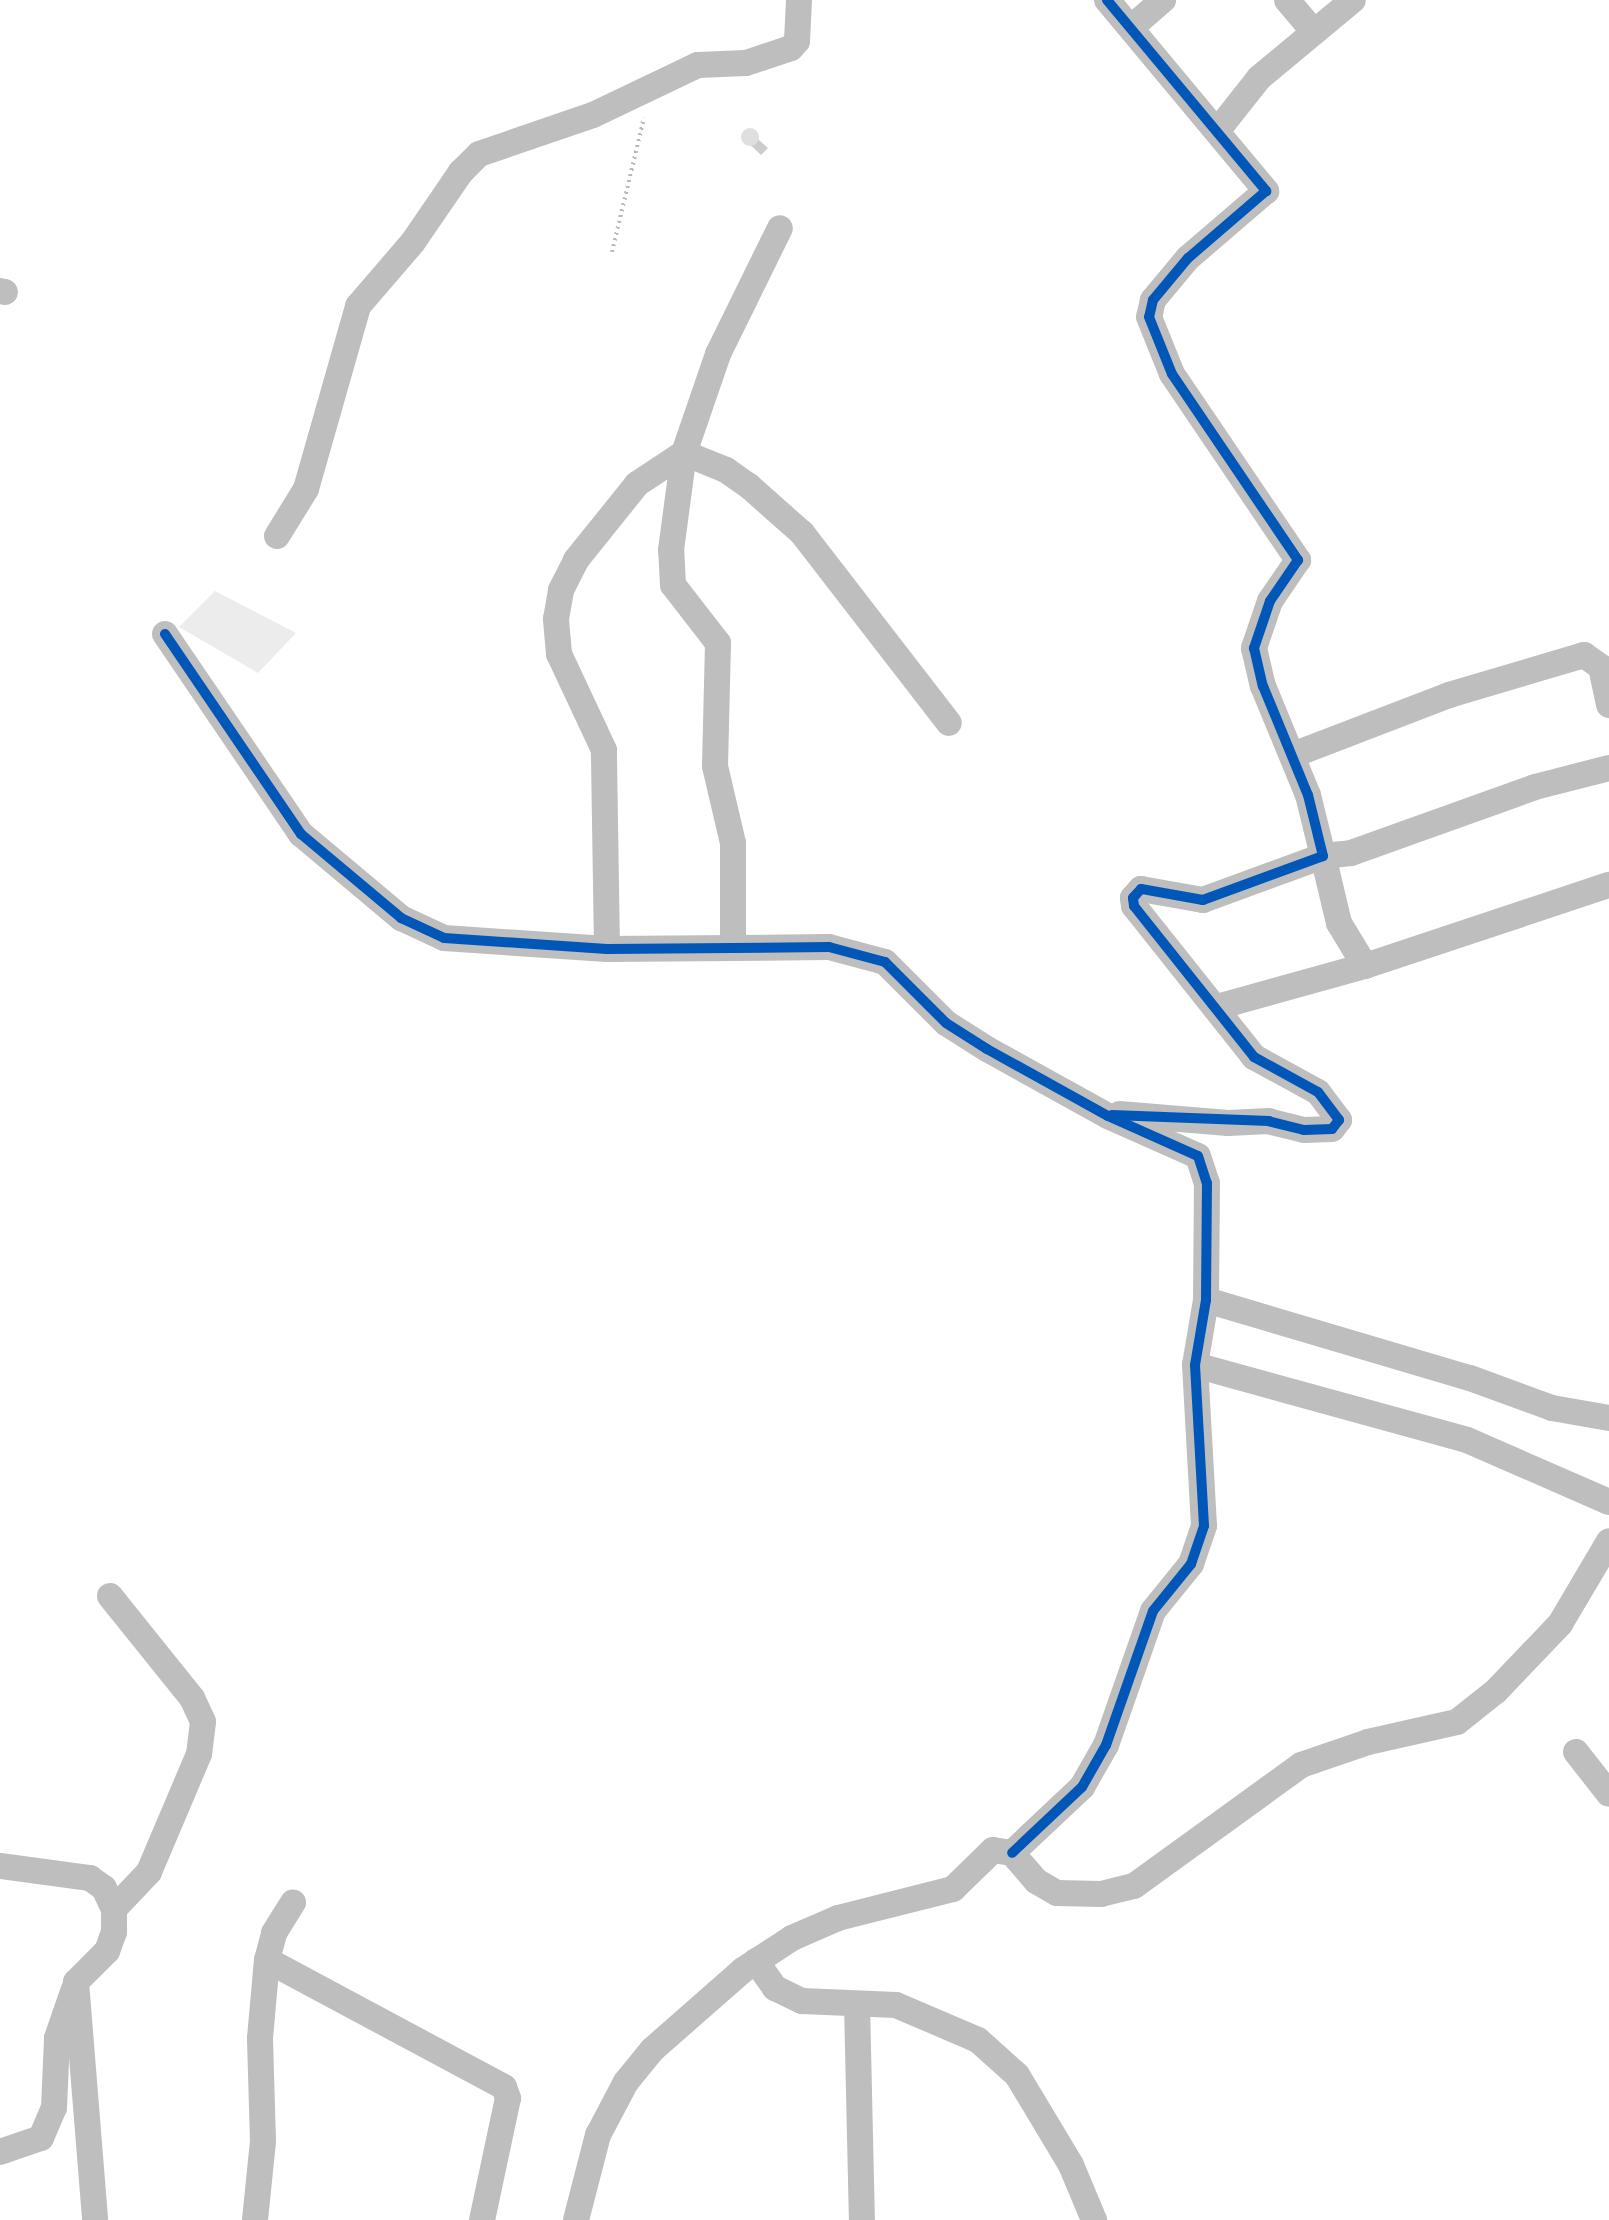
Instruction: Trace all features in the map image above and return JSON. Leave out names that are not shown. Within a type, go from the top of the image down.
[{"type":"street","points":[[277,536],[306,489],[358,306],[413,242],[461,172],[479,154],[519,136],[638,95],[698,65],[746,63],[791,48],[797,41],[799,0]]},
{"type":"street","points":[[1107,0],[1133,26],[1265,187],[1265,197],[1188,258],[1153,300],[1149,317],[1172,374],[1298,560],[1270,601],[1254,648],[1263,686],[1293,755],[1339,923],[1365,966]]},
{"type":"street","points":[[1133,26],[1163,0]]},
{"type":"street","points":[[1287,0],[1314,32]]},
{"type":"street","points":[[1218,130],[1259,78],[1353,0]]},
{"type":"street","points":[[733,945],[733,843],[715,766],[718,643],[673,585],[671,550],[684,453],[718,354],[780,228]]},
{"type":"street","points":[[684,453],[726,470],[802,533],[949,723]]},
{"type":"street","points":[[607,949],[604,750],[559,654],[556,619],[561,590],[585,549],[637,484],[684,453]]},
{"type":"street","points":[[165,634],[301,834],[401,918],[444,938],[607,949],[733,945],[829,947],[885,962],[946,1023],[1108,1116],[1198,1156],[1206,1168],[1206,1300],[1195,1365],[1204,1526],[1191,1564],[1153,1611],[1106,1745],[1082,1787],[1012,1853],[986,1852],[971,1875],[953,1889],[822,1923],[756,1961],[652,2050],[615,2097],[598,2135],[576,2220]]},
{"type":"street","points":[[1293,755],[1449,695],[1584,655],[1601,667],[1609,705]]},
{"type":"street","points":[[1108,1116],[1269,1121],[1304,1130],[1332,1129],[1339,1120],[1335,1109],[1287,1071],[1254,1057],[1217,1007],[1153,932],[1133,898],[1141,889],[1203,900],[1323,856],[1351,853],[1535,787],[1609,768]]},
{"type":"street","points":[[1217,1007],[1365,966],[1609,885]]},
{"type":"street","points":[[1206,1300],[1470,1378],[1552,1408],[1609,1418]]},
{"type":"street","points":[[1195,1365],[1467,1440],[1609,1502]]},
{"type":"street","points":[[1012,1853],[1036,1881],[1057,1893],[1101,1894],[1134,1886],[1301,1765],[1368,1742],[1457,1722],[1496,1691],[1560,1624],[1609,1541]]},
{"type":"street","points":[[110,1596],[192,1698],[203,1722],[199,1754],[149,1872],[114,1909]]},
{"type":"street","points":[[1576,1752],[1609,1794]]},
{"type":"street","points":[[0,1866],[90,1878],[104,1888],[114,1909],[114,1932],[107,1951],[76,1982],[57,2038],[54,2108],[41,2138],[0,2152]]},
{"type":"street","points":[[255,2220],[263,2155],[260,2038],[267,1960],[274,1933],[293,1902]]},
{"type":"street","points":[[267,1960],[504,2087],[508,2098],[482,2220]]},
{"type":"street","points":[[756,1961],[775,1988],[802,2001],[896,2005],[978,2040],[1017,2075],[1045,2120],[1094,2220]]},
{"type":"street","points":[[76,1982],[95,2220]]},
{"type":"street","points":[[857,2004],[862,2220]]},
{"type":"path","points":[[612,252],[641,146],[645,110],[638,95]]},
{"type":"shaded area","points":[[215,591],[296,633],[258,673],[179,627]]},
{"type":"building","points":[[750,128],[757,130],[757,144],[750,146],[743,144],[741,137],[743,130]]},
{"type":"cycle path","points":[[1107,0],[1266,191],[1188,258],[1153,300],[1149,317],[1172,374],[1298,560],[1270,601],[1254,648],[1263,686],[1308,795],[1323,856],[1203,900],[1141,889],[1133,898],[1134,906],[1254,1057],[1318,1092],[1339,1120],[1332,1129],[1304,1130],[1269,1121],[1112,1115]]},
{"type":"cycle path","points":[[165,634],[301,834],[401,918],[444,938],[607,949],[829,947],[885,962],[946,1023],[987,1049],[1108,1116],[1198,1156],[1207,1183],[1206,1300],[1195,1365],[1204,1526],[1191,1564],[1153,1611],[1106,1745],[1082,1787],[1012,1853]]}]
